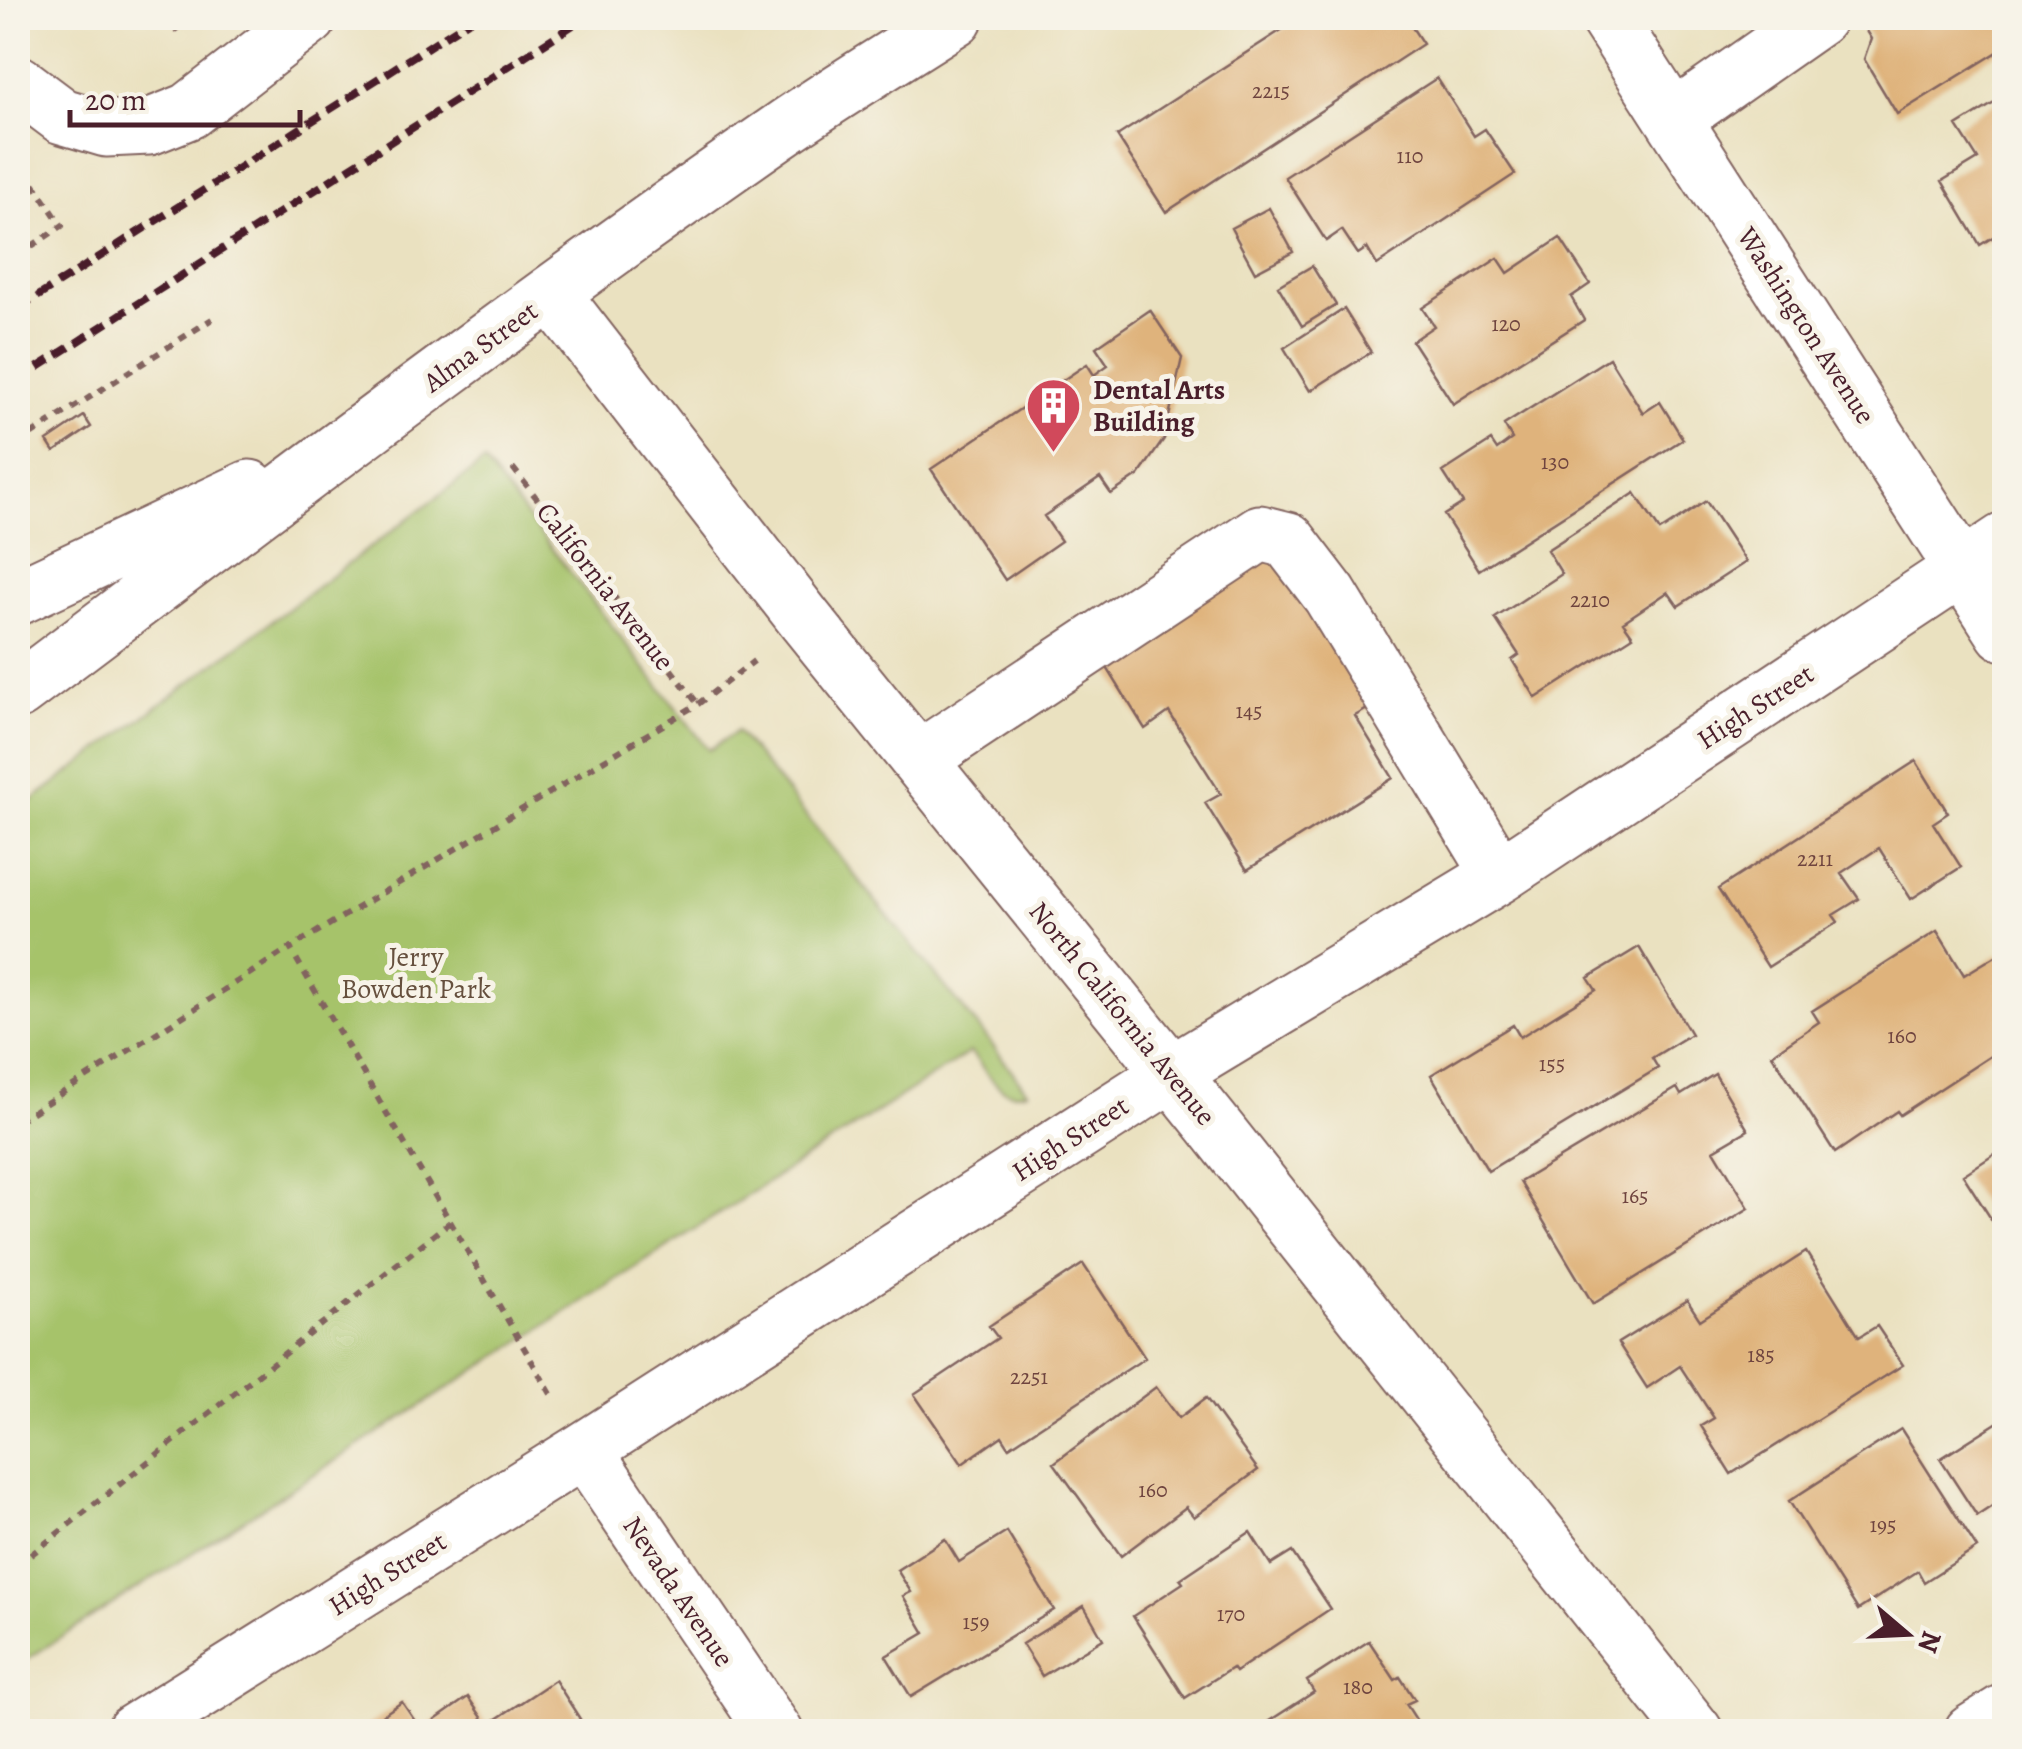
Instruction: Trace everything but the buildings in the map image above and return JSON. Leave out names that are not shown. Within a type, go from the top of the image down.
[{"type":"street","points":[[18,84],[62,116],[106,128],[149,127],[189,111],[309,18]]},
{"type":"street","name":"Alma Street","points":[[18,692],[552,294],[782,129],[955,18]]},
{"type":"street","name":"Washington Avenue","points":[[1608,18],[1674,119],[1984,554],[2004,634]]},
{"type":"street","points":[[1674,119],[1818,18]]},
{"type":"street","name":"North California Avenue","points":[[552,294],[806,621],[1172,1073],[1695,1732]]},
{"type":"street","points":[[18,597],[352,440]]},
{"type":"street","points":[[919,759],[1260,534],[1288,540],[1330,595],[1500,874]]},
{"type":"street","name":"High Street","points":[[134,1732],[584,1450],[1172,1073],[1500,874],[1984,554]]},
{"type":"street","name":"Nevada Avenue","points":[[584,1450],[774,1732]]},
{"type":"street","points":[[1972,1732],[2004,1712]]},
{"type":"path","points":[[18,254],[62,226],[27,175]]},
{"type":"path","points":[[18,443],[212,320]]},
{"type":"path","name":"California Avenue","points":[[290,948],[698,704],[513,468]]},
{"type":"path","points":[[18,1121],[290,948],[584,1450]]},
{"type":"path","points":[[18,1565],[450,1222]]},
{"type":"green space","name":"Jerry Bowden Park","points":[[484,462],[709,750],[737,731],[1027,1091],[1008,1092],[1001,1088],[970,1052],[18,1665],[18,811]]},
{"type":"railway","points":[[18,309],[473,18]]},
{"type":"railway","points":[[18,380],[584,18]]},
{"type":"place","name":"Dental Arts Building","points":[[1054,454]]}]
